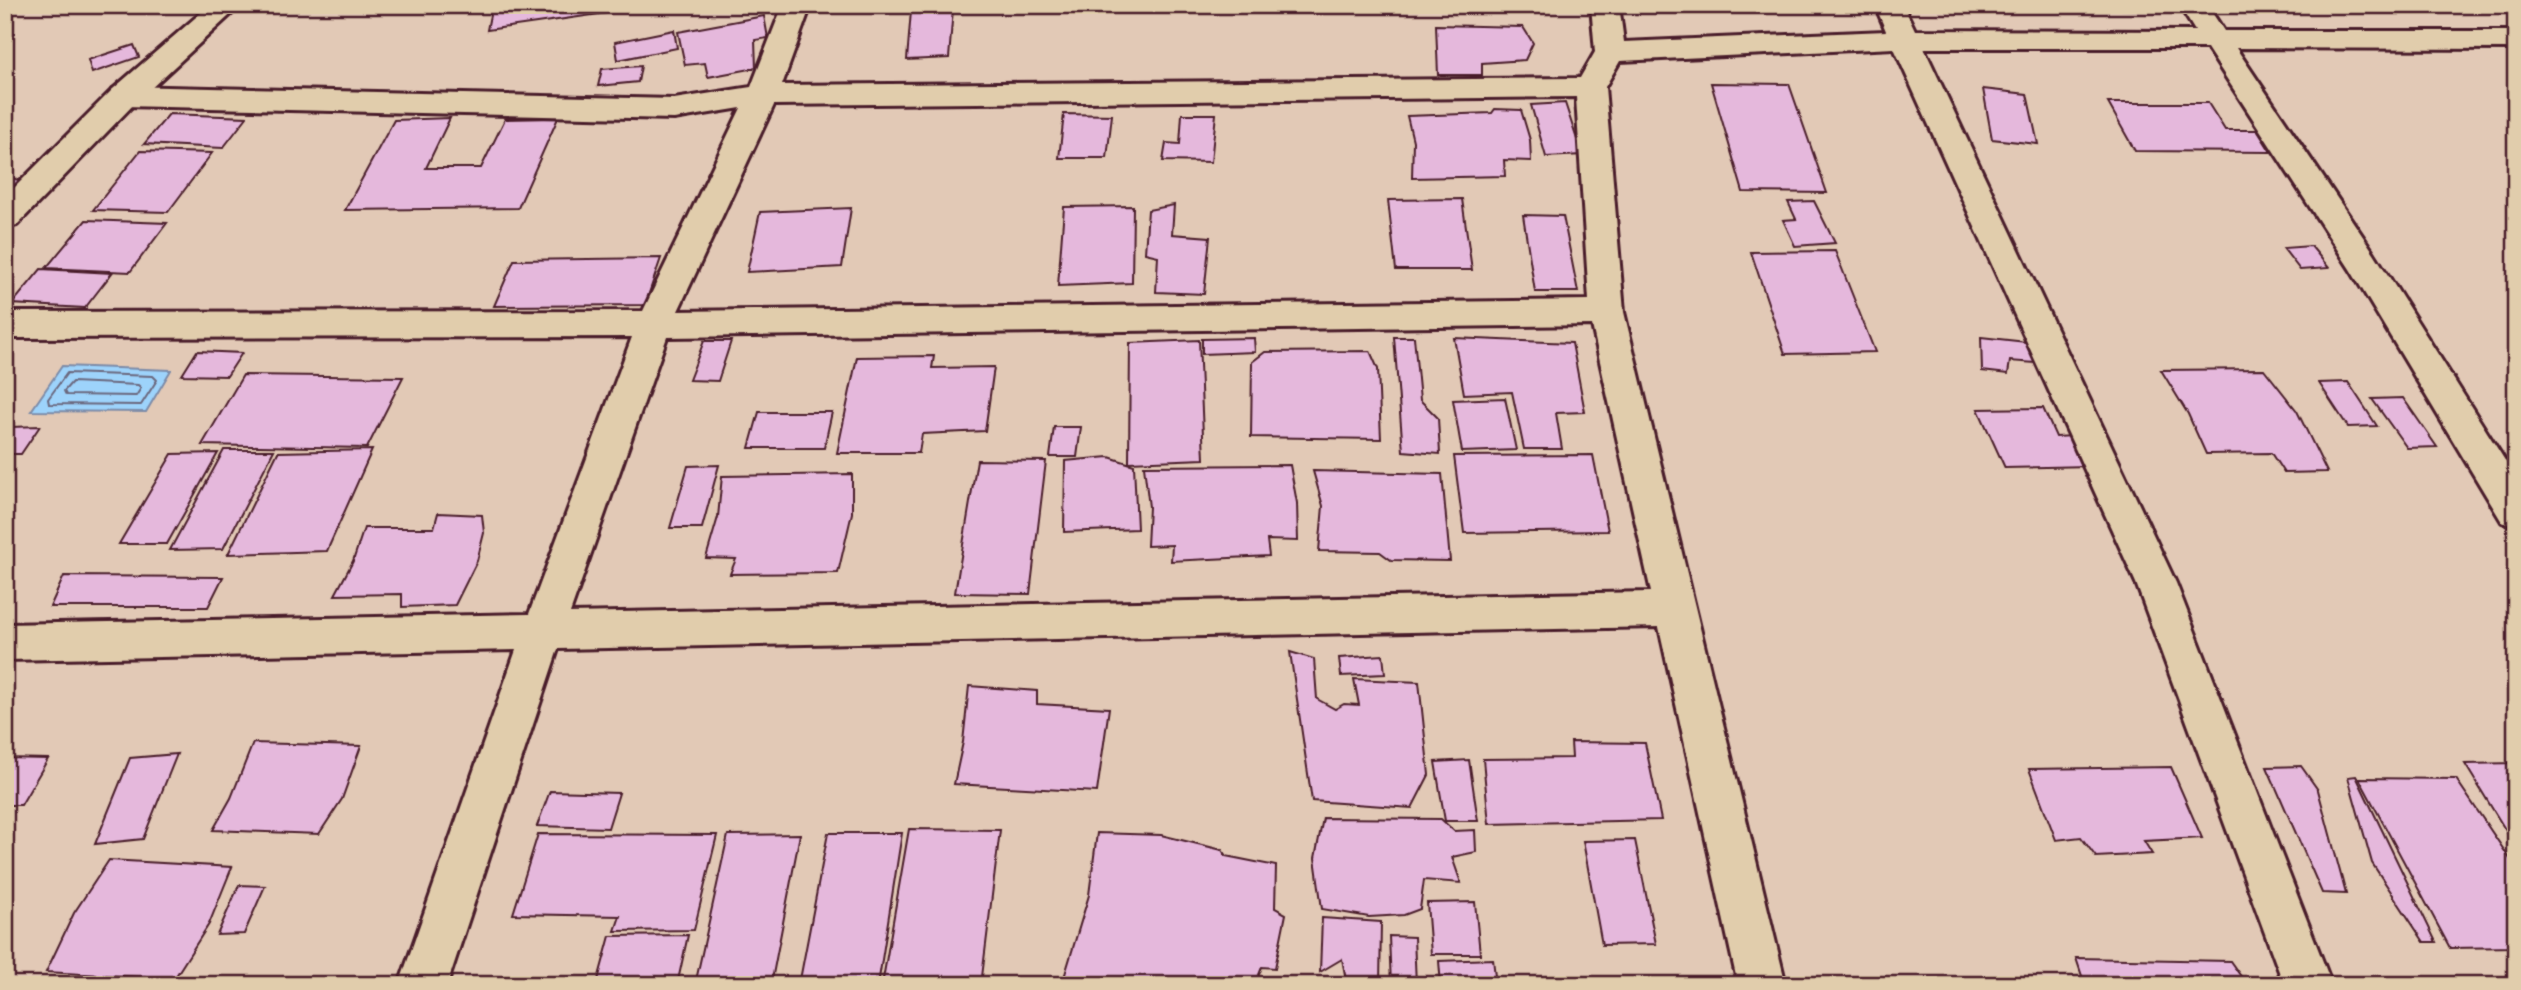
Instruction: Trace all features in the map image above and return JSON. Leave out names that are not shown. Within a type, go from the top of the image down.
[{"type":"street","points":[[5,218],[124,96],[227,5]]},
{"type":"street","points":[[423,985],[543,631],[654,324],[763,95],[797,5]]},
{"type":"street","points":[[1605,5],[1610,52],[1590,87],[1607,312],[1762,985]]},
{"type":"street","points":[[2193,5],[2362,261],[2516,511]]},
{"type":"street","points":[[1610,52],[1896,22],[2214,38],[2516,40]]},
{"type":"street","points":[[1896,22],[2156,583],[2308,985]]},
{"type":"street","points":[[124,96],[674,108],[763,95],[1590,87]]},
{"type":"street","points":[[5,325],[654,324],[1607,312]]},
{"type":"street","points":[[5,642],[1674,610]]},
{"type":"water","points":[[62,366],[171,370],[146,412],[31,411]]},
{"type":"building","points":[[492,5],[628,5],[627,10],[487,30]]},
{"type":"building","points":[[2050,5],[2098,5],[2102,10],[2053,10]]},
{"type":"building","points":[[2117,5],[2167,5],[2170,10],[2120,9]]},
{"type":"building","points":[[953,9],[949,58],[907,60],[911,11]]},
{"type":"building","points":[[764,16],[768,38],[755,40],[756,68],[708,77],[705,63],[685,65],[678,32]]},
{"type":"building","points":[[1436,25],[1523,27],[1533,43],[1525,60],[1482,63],[1482,75],[1438,75]]},
{"type":"building","points":[[674,30],[677,48],[618,60],[615,42]]},
{"type":"building","points":[[134,45],[139,57],[92,73],[88,60]]},
{"type":"building","points":[[641,66],[638,82],[598,86],[602,69]]},
{"type":"building","points":[[1711,83],[1789,84],[1827,193],[1743,192]]},
{"type":"building","points":[[1983,89],[2027,94],[2038,144],[1992,139]]},
{"type":"building","points":[[1565,103],[1582,155],[1546,157],[1531,105]]},
{"type":"building","points":[[2108,103],[2208,103],[2225,130],[2257,130],[2271,152],[2135,151]]},
{"type":"building","points":[[1495,109],[1521,110],[1530,140],[1531,161],[1504,160],[1505,176],[1412,178],[1413,141],[1407,116],[1492,113]]},
{"type":"building","points":[[169,114],[247,117],[223,148],[144,144]]},
{"type":"building","points":[[1064,114],[1112,115],[1107,158],[1059,158]]},
{"type":"building","points":[[1182,114],[1216,114],[1211,162],[1163,161],[1166,143],[1180,144]]},
{"type":"building","points":[[450,118],[426,168],[481,168],[505,119],[558,118],[518,208],[345,210],[394,120]]},
{"type":"building","points":[[140,151],[212,153],[168,212],[93,210]]},
{"type":"building","points":[[9,177],[37,186],[5,209],[5,180]]},
{"type":"building","points":[[1462,199],[1472,270],[1396,270],[1388,200]]},
{"type":"building","points":[[1814,201],[1835,243],[1795,246],[1783,220],[1796,219],[1788,202]]},
{"type":"building","points":[[1174,205],[1172,234],[1210,237],[1204,294],[1156,292],[1158,256],[1145,253],[1148,210]]},
{"type":"building","points":[[1133,206],[1132,283],[1058,286],[1064,207]]},
{"type":"building","points":[[851,208],[842,267],[747,272],[760,212]]},
{"type":"building","points":[[1523,215],[1563,216],[1578,292],[1535,292]]},
{"type":"building","points":[[86,220],[167,223],[130,272],[46,268]]},
{"type":"building","points":[[2311,246],[2329,268],[2300,270],[2283,248]]},
{"type":"building","points":[[1835,251],[1875,352],[1785,354],[1751,252]]},
{"type":"building","points":[[661,258],[645,305],[494,306],[514,260]]},
{"type":"building","points":[[41,269],[112,273],[85,308],[12,304]]},
{"type":"building","points":[[1394,337],[1414,337],[1420,400],[1438,418],[1440,454],[1403,451]]},
{"type":"building","points":[[1981,337],[2044,344],[2049,364],[2010,361],[2008,374],[1982,371]]},
{"type":"building","points":[[1254,338],[1255,352],[1202,354],[1202,339]]},
{"type":"building","points":[[1454,338],[1572,343],[1585,412],[1556,413],[1562,449],[1524,449],[1512,392],[1464,394]]},
{"type":"building","points":[[1199,340],[1204,459],[1129,462],[1130,343]]},
{"type":"building","points":[[704,341],[731,341],[718,381],[689,380]]},
{"type":"building","points":[[197,351],[242,353],[227,376],[182,375]]},
{"type":"building","points":[[1370,351],[1378,369],[1381,439],[1251,437],[1252,362],[1265,352]]},
{"type":"building","points":[[934,356],[932,368],[994,367],[985,431],[922,434],[919,453],[837,453],[857,357]]},
{"type":"building","points":[[2264,369],[2297,411],[2327,472],[2284,473],[2271,453],[2206,454],[2188,414],[2161,370]]},
{"type":"building","points":[[243,375],[403,377],[367,448],[202,445]]},
{"type":"building","points":[[2348,382],[2377,426],[2348,427],[2319,383]]},
{"type":"building","points":[[1505,398],[1516,450],[1462,452],[1453,400]]},
{"type":"building","points":[[2403,398],[2437,447],[2407,448],[2372,399]]},
{"type":"building","points":[[2043,408],[2056,437],[2073,436],[2090,466],[2005,468],[1978,409]]},
{"type":"building","points":[[759,412],[832,412],[824,448],[749,448]]},
{"type":"building","points":[[40,426],[21,454],[5,454],[5,434],[10,427]]},
{"type":"building","points":[[1054,427],[1081,427],[1077,457],[1050,457]]},
{"type":"building","points":[[224,450],[274,450],[223,549],[170,550]]},
{"type":"building","points":[[372,450],[327,551],[228,554],[278,452]]},
{"type":"building","points":[[218,453],[167,544],[119,544],[172,454]]},
{"type":"building","points":[[1593,455],[1608,531],[1464,533],[1454,456]]},
{"type":"building","points":[[1109,457],[1134,465],[1137,529],[1064,532],[1065,461]]},
{"type":"building","points":[[977,460],[1046,461],[1030,594],[955,593]]},
{"type":"building","points":[[719,465],[702,528],[670,528],[688,466]]},
{"type":"building","points":[[1290,465],[1297,503],[1298,541],[1267,540],[1269,556],[1171,561],[1172,545],[1147,546],[1149,507],[1144,466]]},
{"type":"building","points":[[1313,471],[1442,474],[1450,561],[1391,560],[1380,552],[1319,551],[1323,506]]},
{"type":"building","points":[[852,474],[852,513],[838,573],[730,574],[736,559],[706,558],[718,517],[722,476]]},
{"type":"building","points":[[438,513],[482,515],[484,533],[477,561],[455,605],[402,607],[402,594],[335,595],[353,561],[364,528],[434,528]]},
{"type":"building","points":[[64,576],[223,577],[208,607],[50,607]]},
{"type":"building","points":[[1290,652],[1314,659],[1317,699],[1335,709],[1344,704],[1359,705],[1354,679],[1419,682],[1429,775],[1412,808],[1312,801]]},
{"type":"building","points":[[1383,655],[1385,674],[1341,676],[1339,658]]},
{"type":"building","points":[[969,686],[1037,691],[1037,704],[1109,708],[1097,792],[954,784],[963,742]]},
{"type":"building","points":[[1571,742],[1645,743],[1661,820],[1489,824],[1483,759],[1572,758]]},
{"type":"building","points":[[253,743],[361,746],[342,799],[319,834],[213,830],[231,798]]},
{"type":"building","points":[[177,754],[143,839],[95,844],[130,758]]},
{"type":"building","points":[[5,758],[48,759],[21,805],[5,805]]},
{"type":"building","points":[[1469,760],[1478,821],[1445,821],[1435,762]]},
{"type":"building","points":[[2516,763],[2516,844],[2514,844],[2465,764]]},
{"type":"building","points":[[2301,766],[2318,790],[2346,894],[2322,893],[2267,767]]},
{"type":"building","points":[[2171,767],[2202,838],[2144,841],[2152,854],[2096,857],[2081,837],[2056,840],[2029,769]]},
{"type":"building","points":[[2356,776],[2436,942],[2424,942],[2372,863],[2348,777]]},
{"type":"building","points":[[2359,778],[2456,779],[2512,862],[2516,874],[2516,947],[2450,948]]},
{"type":"building","points":[[550,791],[619,793],[608,828],[537,826]]},
{"type":"building","points":[[1323,818],[1441,819],[1454,831],[1475,830],[1476,852],[1452,857],[1461,883],[1424,880],[1420,909],[1404,915],[1369,917],[1322,909],[1315,858]]},
{"type":"building","points":[[909,829],[1000,830],[981,985],[882,985]]},
{"type":"building","points":[[828,833],[902,833],[878,985],[799,985]]},
{"type":"building","points":[[1097,833],[1161,835],[1222,850],[1226,856],[1276,866],[1275,908],[1286,914],[1275,968],[1262,967],[1255,985],[1204,982],[1202,985],[1088,985],[1063,981],[1089,895]]},
{"type":"building","points":[[538,834],[717,835],[694,930],[615,931],[620,916],[513,914]]},
{"type":"building","points":[[800,834],[771,985],[695,985],[728,835]]},
{"type":"building","points":[[1635,840],[1656,944],[1602,945],[1583,841]]},
{"type":"building","points":[[109,860],[232,867],[209,924],[174,979],[46,972],[74,913]]},
{"type":"building","points":[[239,885],[265,886],[244,934],[217,935]]},
{"type":"building","points":[[1475,902],[1480,954],[1431,954],[1427,903]]},
{"type":"building","points":[[1322,918],[1381,922],[1380,985],[1347,985],[1342,959],[1320,972]]},
{"type":"building","points":[[688,935],[677,985],[582,985],[583,980],[598,980],[610,936]]},
{"type":"building","points":[[1389,936],[1414,937],[1416,985],[1391,985]]},
{"type":"building","points":[[2076,958],[2230,961],[2247,985],[2085,985]]},
{"type":"building","points":[[1493,959],[1496,985],[1441,985],[1439,961]]}]
